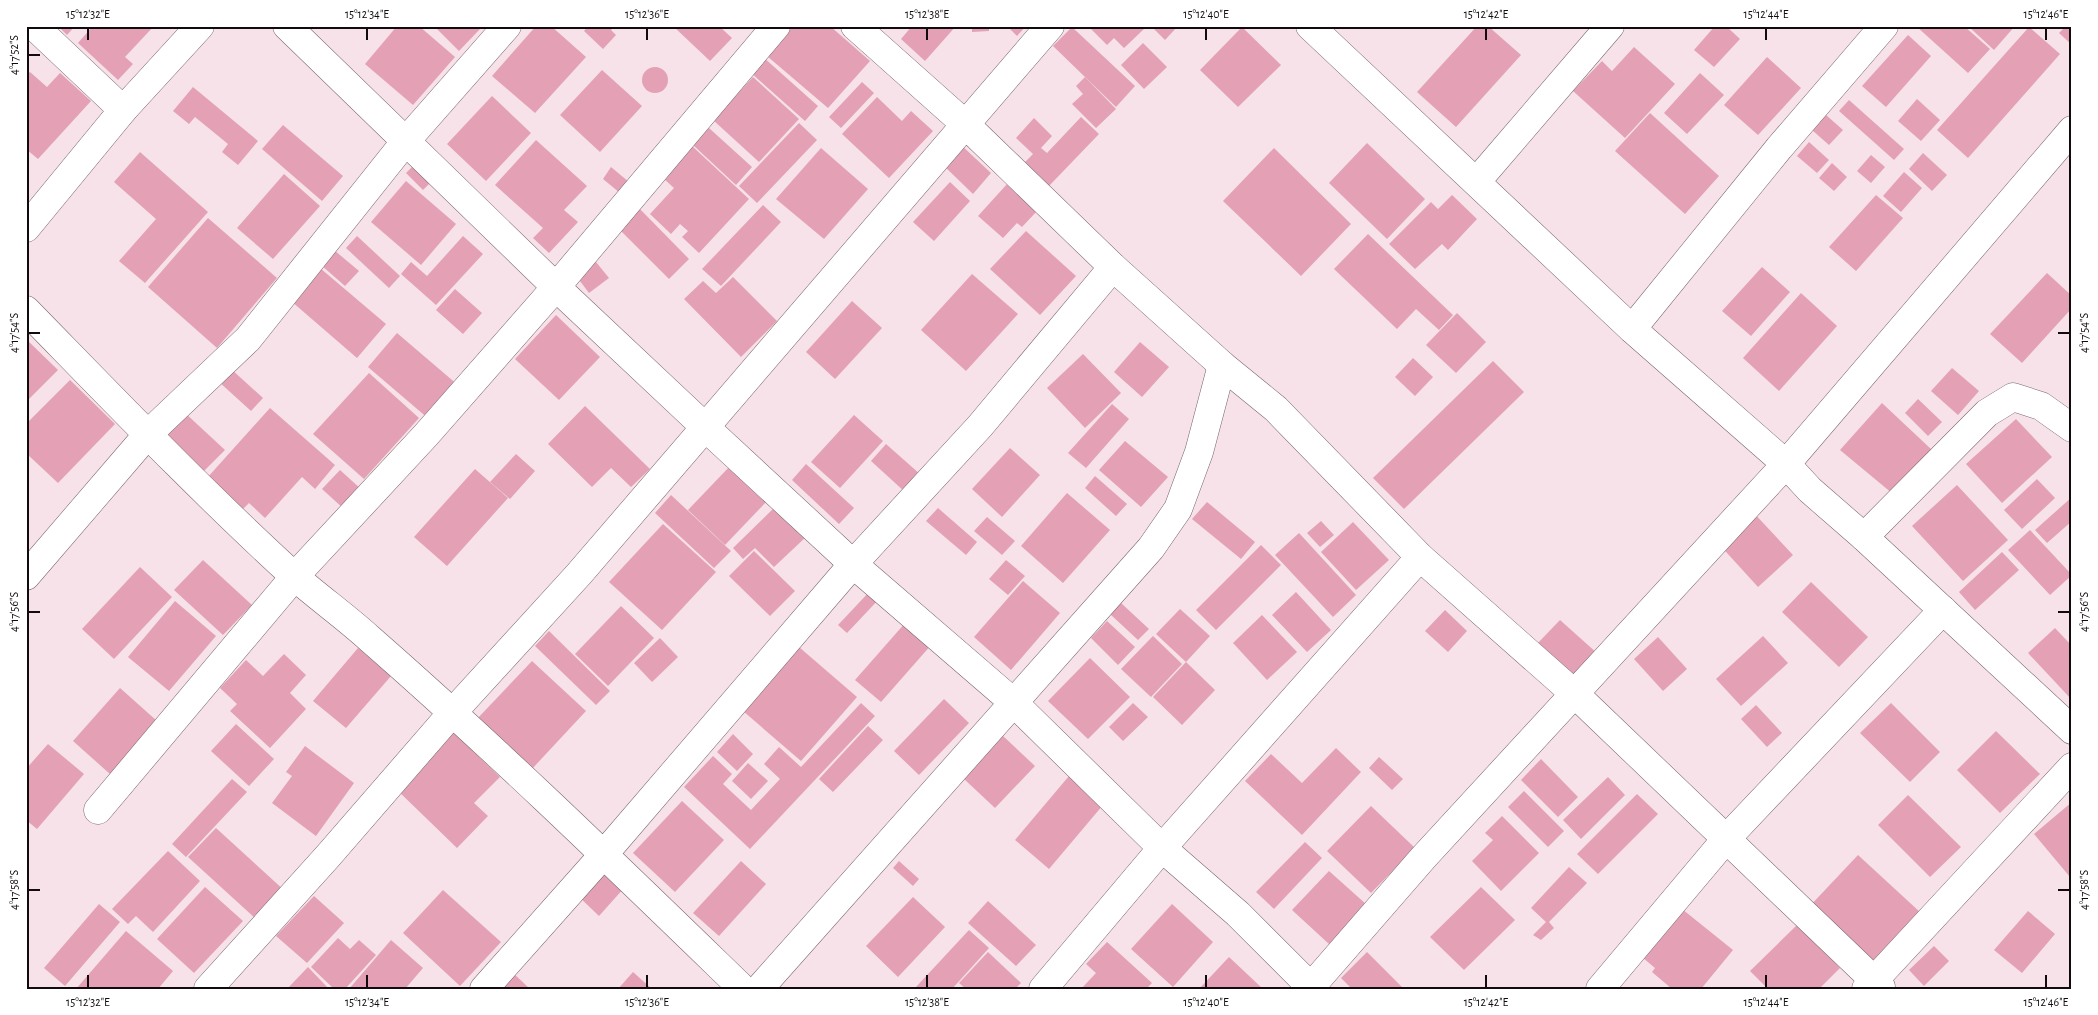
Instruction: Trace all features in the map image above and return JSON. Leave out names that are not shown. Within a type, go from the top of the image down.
[{"type":"street","points":[[34,26],[123,110]]},
{"type":"street","points":[[26,228],[123,110],[200,26]]},
{"type":"street","points":[[287,26],[556,287],[854,564],[1013,702],[1162,848],[1238,914],[1310,988],[1423,858],[1576,695],[1786,464],[2072,130]]},
{"type":"street","points":[[26,576],[148,434],[248,338],[405,142],[507,26]]},
{"type":"street","points":[[98,810],[295,576],[426,435],[556,287],[776,26]]},
{"type":"street","points":[[855,26],[965,124],[1113,267],[1222,365],[1276,409],[1420,557],[1576,695],[1726,838],[1874,986],[2072,767]]},
{"type":"street","points":[[208,989],[328,856],[452,713],[578,574],[1050,26]]},
{"type":"street","points":[[1477,180],[1610,26]]},
{"type":"street","points":[[1632,329],[1779,148],[1884,26]]},
{"type":"street","points":[[1321,30],[1632,329],[1786,464],[1810,490],[1864,537],[2072,730]]},
{"type":"street","points":[[484,989],[604,854],[854,564],[980,426],[1113,267]]},
{"type":"street","points":[[26,310],[148,434],[295,576],[370,638],[452,713],[604,854],[743,989]]},
{"type":"street","points":[[759,989],[1150,548],[1178,508],[1199,452],[1222,365]]},
{"type":"street","points":[[1864,537],[1987,413],[2013,397],[2041,406],[2072,428]]},
{"type":"street","points":[[1043,989],[1162,848],[1420,557]]},
{"type":"street","points":[[1600,989],[1726,838],[1943,610]]},
{"type":"building","points":[[58,26],[75,26],[67,35]]},
{"type":"building","points":[[93,26],[154,26],[125,57],[133,64],[118,80],[78,43]]},
{"type":"building","points":[[397,26],[419,26],[455,57],[413,105],[365,64]]},
{"type":"building","points":[[434,26],[477,26],[480,29],[459,51]]},
{"type":"building","points":[[536,26],[551,26],[586,57],[535,113],[492,76]]},
{"type":"building","points":[[588,26],[615,26],[611,30],[616,35],[603,49],[584,31]]},
{"type":"building","points":[[673,26],[719,26],[732,38],[710,61]]},
{"type":"building","points":[[793,26],[830,26],[870,61],[828,108],[767,56]]},
{"type":"building","points":[[912,26],[956,26],[925,61],[901,39]]},
{"type":"building","points":[[972,26],[989,26],[989,31],[972,32]]},
{"type":"building","points":[[1007,26],[1026,26],[1017,36]]},
{"type":"building","points":[[1094,26],[1142,26],[1144,29],[1124,48],[1114,38],[1107,45],[1091,29]]},
{"type":"building","points":[[1151,26],[1178,26],[1165,40]]},
{"type":"building","points":[[1477,26],[1488,26],[1521,55],[1456,127],[1417,92]]},
{"type":"building","points":[[1715,26],[1726,26],[1740,39],[1714,67],[1694,50]]},
{"type":"building","points":[[1916,26],[1964,26],[1990,49],[1968,73]]},
{"type":"building","points":[[1968,26],[2015,26],[1994,50]]},
{"type":"building","points":[[2066,26],[2072,26],[2072,45],[2059,33]]},
{"type":"building","points":[[1072,27],[1135,86],[1116,107],[1053,46]]},
{"type":"building","points":[[1242,27],[1281,65],[1238,107],[1200,70]]},
{"type":"building","points":[[2029,27],[2060,54],[1968,158],[1937,130]]},
{"type":"building","points":[[1908,35],[1931,56],[1886,107],[1862,86]]},
{"type":"building","points":[[1143,43],[1167,67],[1144,89],[1121,65]]},
{"type":"building","points":[[1634,47],[1675,84],[1625,138],[1573,91],[1602,61],[1612,71]]},
{"type":"building","points":[[763,57],[818,106],[805,121],[750,72]]},
{"type":"building","points":[[1767,57],[1801,88],[1758,135],[1724,105]]},
{"type":"building","points":[[655,67],[664,71],[668,80],[664,89],[655,93],[646,89],[642,80],[646,71]]},
{"type":"building","points":[[602,70],[642,106],[600,152],[560,115]]},
{"type":"building","points":[[30,72],[47,87],[60,73],[91,101],[38,159],[26,149],[26,75]]},
{"type":"building","points":[[1700,73],[1724,95],[1687,134],[1664,113]]},
{"type":"building","points":[[753,77],[799,119],[759,162],[713,120]]},
{"type":"building","points":[[1085,77],[1116,109],[1096,128],[1072,104],[1083,94],[1076,86]]},
{"type":"building","points":[[862,82],[874,93],[841,128],[829,117]]},
{"type":"building","points":[[193,87],[258,141],[238,165],[222,152],[228,144],[195,117],[189,124],[173,111]]},
{"type":"building","points":[[492,96],[531,133],[486,181],[447,144]]},
{"type":"building","points":[[877,97],[902,121],[911,111],[933,131],[889,178],[842,134]]},
{"type":"building","points":[[1917,99],[1940,120],[1921,141],[1898,121]]},
{"type":"building","points":[[1849,100],[1904,149],[1894,160],[1839,111]]},
{"type":"building","points":[[1817,107],[1843,130],[1829,145],[1803,122]]},
{"type":"building","points":[[1650,113],[1719,176],[1685,214],[1615,151]]},
{"type":"building","points":[[1081,117],[1099,134],[1048,187],[1024,163],[1033,154],[1016,138],[1034,118],[1052,136],[1041,148],[1047,153]]},
{"type":"building","points":[[799,123],[817,140],[757,203],[739,186]]},
{"type":"building","points":[[283,125],[343,176],[322,201],[262,149]]},
{"type":"building","points":[[709,128],[752,167],[736,185],[693,145]]},
{"type":"building","points":[[536,140],[587,186],[564,210],[578,222],[549,253],[533,238],[543,228],[495,185]]},
{"type":"building","points":[[1809,142],[1829,160],[1817,173],[1797,156]]},
{"type":"building","points":[[1367,143],[1425,199],[1387,239],[1329,183]]},
{"type":"building","points":[[960,144],[991,173],[973,194],[942,164]]},
{"type":"building","points":[[692,146],[749,199],[699,253],[682,237],[688,231],[680,224],[671,234],[650,214],[674,188],[663,178]]},
{"type":"building","points":[[821,148],[868,189],[824,239],[776,199]]},
{"type":"building","points":[[1274,148],[1351,224],[1301,276],[1223,201]]},
{"type":"building","points":[[140,152],[208,212],[145,283],[119,261],[156,219],[114,182]]},
{"type":"building","points":[[1923,153],[1947,175],[1932,191],[1909,169]]},
{"type":"building","points":[[1871,155],[1885,167],[1871,183],[1857,171]]},
{"type":"building","points":[[417,162],[434,179],[423,190],[406,173]]},
{"type":"building","points":[[1832,163],[1847,177],[1834,191],[1819,178]]},
{"type":"building","points":[[611,167],[629,182],[620,193],[603,179]]},
{"type":"building","points":[[1904,172],[1922,188],[1901,212],[1883,196]]},
{"type":"building","points":[[284,174],[320,206],[273,259],[237,228]]},
{"type":"building","points":[[406,181],[456,224],[421,265],[371,222]]},
{"type":"building","points":[[950,182],[970,201],[934,241],[913,222]]},
{"type":"building","points":[[1008,183],[1038,210],[1022,227],[1017,223],[1003,238],[978,216]]},
{"type":"building","points":[[1452,195],[1477,219],[1448,250],[1442,244],[1415,269],[1389,244],[1431,202],[1438,209]]},
{"type":"building","points":[[1876,195],[1903,218],[1856,271],[1829,247]]},
{"type":"building","points":[[636,205],[689,259],[669,279],[616,226]]},
{"type":"building","points":[[763,205],[781,222],[721,286],[702,269]]},
{"type":"building","points":[[208,218],[277,278],[217,348],[148,287]]},
{"type":"building","points":[[1026,231],[1076,276],[1040,315],[990,269]]},
{"type":"building","points":[[1368,234],[1453,315],[1439,330],[1416,309],[1397,329],[1334,269]]},
{"type":"building","points":[[357,236],[400,276],[389,288],[346,248]]},
{"type":"building","points":[[463,236],[483,254],[436,305],[401,274],[411,262],[427,276]]},
{"type":"building","points":[[334,250],[359,271],[345,286],[321,265]]},
{"type":"building","points":[[596,262],[609,278],[589,293],[577,277]]},
{"type":"building","points":[[1762,267],[1790,292],[1751,336],[1722,311]]},
{"type":"building","points":[[320,268],[386,324],[357,358],[291,301]]},
{"type":"building","points":[[2047,273],[2072,296],[2072,308],[2022,363],[1990,334]]},
{"type":"building","points":[[972,274],[1018,314],[966,371],[921,330]]},
{"type":"building","points":[[733,277],[777,321],[741,357],[684,299],[703,281],[716,293]]},
{"type":"building","points":[[455,289],[482,313],[463,334],[436,310]]},
{"type":"building","points":[[1801,293],[1837,326],[1779,391],[1743,358]]},
{"type":"building","points":[[852,301],[882,328],[835,379],[806,352]]},
{"type":"building","points":[[1457,313],[1486,342],[1456,373],[1426,345]]},
{"type":"building","points":[[556,315],[600,357],[559,400],[515,359]]},
{"type":"building","points":[[397,333],[459,386],[430,420],[368,367]]},
{"type":"building","points":[[26,339],[58,370],[26,402]]},
{"type":"building","points":[[1140,342],[1169,367],[1142,397],[1114,372]]},
{"type":"building","points":[[1083,354],[1121,393],[1085,428],[1047,388]]},
{"type":"building","points":[[1413,358],[1433,377],[1415,396],[1395,377]]},
{"type":"building","points":[[1493,361],[1524,392],[1404,509],[1373,478]]},
{"type":"building","points":[[230,368],[263,398],[251,411],[218,381]]},
{"type":"building","points":[[1952,368],[1979,391],[1958,415],[1931,391]]},
{"type":"building","points":[[369,373],[419,418],[364,479],[313,434]]},
{"type":"building","points":[[70,380],[115,424],[58,483],[26,453],[26,424]]},
{"type":"building","points":[[1918,399],[1942,422],[1928,436],[1905,413]]},
{"type":"building","points":[[1882,403],[1932,450],[1893,494],[1840,450]]},
{"type":"building","points":[[1112,404],[1129,419],[1086,468],[1068,453]]},
{"type":"building","points":[[585,406],[650,469],[631,487],[611,468],[592,487],[548,444]]},
{"type":"building","points":[[270,408],[335,465],[315,489],[302,477],[265,518],[249,503],[243,509],[207,478]]},
{"type":"building","points":[[184,412],[225,450],[202,473],[162,435]]},
{"type":"building","points":[[854,415],[883,441],[840,488],[811,462]]},
{"type":"building","points":[[2016,419],[2052,457],[2002,503],[1966,464]]},
{"type":"building","points":[[1125,441],[1168,477],[1141,507],[1099,470]]},
{"type":"building","points":[[886,444],[921,475],[905,492],[871,461]]},
{"type":"building","points":[[1010,448],[1040,475],[1002,517],[972,489]]},
{"type":"building","points":[[516,454],[535,471],[510,499],[490,482]]},
{"type":"building","points":[[806,464],[854,508],[839,524],[792,480]]},
{"type":"building","points":[[731,465],[768,500],[725,545],[688,510]]},
{"type":"building","points":[[475,469],[508,498],[447,566],[414,537]]},
{"type":"building","points":[[340,470],[362,490],[344,509],[322,489]]},
{"type":"building","points":[[1095,476],[1127,504],[1116,516],[1085,488]]},
{"type":"building","points":[[2037,479],[2055,498],[2022,529],[2004,510]]},
{"type":"building","points":[[1957,485],[2008,540],[1963,581],[1912,526]]},
{"type":"building","points":[[1067,493],[1110,530],[1063,583],[1021,546]]},
{"type":"building","points":[[671,495],[731,551],[714,568],[655,513]]},
{"type":"building","points":[[2072,497],[2072,521],[2047,543],[2035,530]]},
{"type":"building","points":[[1207,502],[1255,542],[1241,559],[1192,519]]},
{"type":"building","points":[[777,505],[807,536],[774,567],[755,548],[743,559],[733,548]]},
{"type":"building","points":[[938,508],[977,542],[966,555],[926,521]]},
{"type":"building","points":[[1752,511],[1793,555],[1758,587],[1717,542]]},
{"type":"building","points":[[987,517],[1015,541],[1002,555],[974,531]]},
{"type":"building","points":[[1321,521],[1334,535],[1320,547],[1307,533]]},
{"type":"building","points":[[1353,522],[1389,560],[1356,590],[1321,552]]},
{"type":"building","points":[[663,524],[716,572],[662,630],[609,582]]},
{"type":"building","points":[[2030,530],[2072,575],[2050,595],[2008,550]]},
{"type":"building","points":[[1299,533],[1356,595],[1333,617],[1275,555]]},
{"type":"building","points":[[1261,545],[1281,565],[1216,630],[1196,610]]},
{"type":"building","points":[[754,551],[795,591],[770,616],[729,576]]},
{"type":"building","points":[[2002,552],[2019,570],[1975,610],[1959,592]]},
{"type":"building","points":[[203,560],[252,605],[223,635],[174,590]]},
{"type":"building","points":[[1006,560],[1025,576],[1008,595],[989,579]]},
{"type":"building","points":[[140,567],[172,597],[114,659],[82,629]]},
{"type":"building","points":[[1023,581],[1060,613],[1011,670],[974,637]]},
{"type":"building","points":[[1811,582],[1868,637],[1839,667],[1782,612]]},
{"type":"building","points":[[871,590],[880,598],[847,633],[838,625]]},
{"type":"building","points":[[1296,592],[1331,630],[1307,652],[1272,615]]},
{"type":"building","points":[[175,601],[216,636],[169,691],[128,657]]},
{"type":"building","points":[[1121,603],[1149,629],[1138,640],[1110,614]]},
{"type":"building","points":[[621,606],[654,638],[608,686],[575,654]]},
{"type":"building","points":[[1180,609],[1210,636],[1186,662],[1156,634]]},
{"type":"building","points":[[1445,610],[1467,631],[1448,652],[1425,631]]},
{"type":"building","points":[[1262,615],[1297,652],[1267,680],[1233,643]]},
{"type":"building","points":[[1560,620],[1598,654],[1575,679],[1537,644]]},
{"type":"building","points":[[1107,621],[1135,647],[1118,665],[1091,638]]},
{"type":"building","points":[[906,622],[932,644],[881,702],[855,680]]},
{"type":"building","points":[[2055,628],[2072,646],[2072,700],[2028,653]]},
{"type":"building","points":[[549,631],[610,691],[596,705],[535,646]]},
{"type":"building","points":[[1153,636],[1182,664],[1151,697],[1121,669]]},
{"type":"building","points":[[1763,636],[1788,663],[1741,706],[1716,679]]},
{"type":"building","points":[[1658,637],[1687,669],[1663,691],[1634,659]]},
{"type":"building","points":[[660,638],[678,657],[652,682],[634,663]]},
{"type":"building","points":[[799,647],[857,697],[801,761],[743,711]]},
{"type":"building","points":[[358,648],[391,676],[346,728],[313,701]]},
{"type":"building","points":[[284,654],[306,675],[290,693],[306,709],[270,748],[230,711],[237,704],[220,688],[246,660],[263,676]]},
{"type":"building","points":[[1090,658],[1130,697],[1088,739],[1048,701]]},
{"type":"building","points":[[532,661],[586,711],[531,770],[476,720]]},
{"type":"building","points":[[1186,662],[1215,690],[1182,725],[1153,697]]},
{"type":"building","points":[[120,688],[157,721],[110,774],[73,741]]},
{"type":"building","points":[[944,699],[969,723],[919,775],[894,751]]},
{"type":"building","points":[[861,703],[875,716],[750,849],[684,787],[713,756],[732,774],[723,784],[751,810],[780,779],[764,764],[779,747],[801,767]]},
{"type":"building","points":[[1133,703],[1148,717],[1123,741],[1109,727]]},
{"type":"building","points":[[1891,703],[1940,752],[1910,782],[1860,733]]},
{"type":"building","points":[[1756,705],[1782,733],[1767,747],[1741,719]]},
{"type":"building","points":[[236,724],[274,759],[249,786],[211,751]]},
{"type":"building","points":[[868,726],[883,740],[833,792],[819,779]]},
{"type":"building","points":[[451,730],[500,777],[474,803],[488,816],[457,848],[394,787]]},
{"type":"building","points":[[1996,731],[2040,774],[2000,813],[1957,770]]},
{"type":"building","points":[[733,734],[753,754],[737,771],[717,752]]},
{"type":"building","points":[[1003,736],[1035,766],[995,808],[963,778]]},
{"type":"building","points":[[48,744],[84,774],[37,829],[26,820],[26,769]]},
{"type":"building","points":[[305,746],[354,783],[316,836],[272,803],[292,776],[286,772]]},
{"type":"building","points":[[1336,748],[1361,772],[1302,835],[1245,781],[1271,754],[1302,783]]},
{"type":"building","points":[[1379,757],[1403,779],[1392,790],[1369,768]]},
{"type":"building","points":[[1541,759],[1578,797],[1558,817],[1521,780]]},
{"type":"building","points":[[748,763],[768,781],[751,799],[732,781]]},
{"type":"building","points":[[1069,776],[1103,805],[1049,869],[1015,840]]},
{"type":"building","points":[[1608,777],[1625,795],[1581,839],[1563,820]]},
{"type":"building","points":[[232,779],[247,792],[186,857],[172,844]]},
{"type":"building","points":[[1524,791],[1564,831],[1548,847],[1508,807]]},
{"type":"building","points":[[1637,794],[1658,814],[1598,874],[1577,854]]},
{"type":"building","points":[[1908,795],[1961,847],[1930,877],[1878,825]]},
{"type":"building","points":[[682,801],[724,840],[675,892],[633,853]]},
{"type":"building","points":[[2072,802],[2072,876],[2070,877],[2034,834]]},
{"type":"building","points":[[1371,806],[1415,848],[1371,893],[1327,851]]},
{"type":"building","points":[[1502,816],[1539,853],[1501,891],[1472,861],[1493,840],[1485,833]]},
{"type":"building","points":[[216,828],[285,891],[257,920],[188,857]]},
{"type":"building","points":[[1305,842],[1322,858],[1274,909],[1256,892]]},
{"type":"building","points":[[168,851],[200,881],[153,932],[136,916],[128,924],[112,909]]},
{"type":"building","points":[[1858,855],[1921,913],[1872,966],[1808,908]]},
{"type":"building","points":[[741,861],[766,884],[719,936],[693,913]]},
{"type":"building","points":[[899,861],[919,879],[913,886],[893,868]]},
{"type":"building","points":[[600,866],[624,888],[599,916],[575,893]]},
{"type":"building","points":[[1569,867],[1587,883],[1549,922],[1554,928],[1541,940],[1533,935],[1546,922],[1531,908]]},
{"type":"building","points":[[1329,871],[1367,905],[1329,944],[1292,910]]},
{"type":"building","points":[[205,887],[243,921],[194,973],[157,939]]},
{"type":"building","points":[[1481,887],[1515,920],[1464,970],[1430,937]]},
{"type":"building","points":[[443,890],[501,942],[460,986],[403,933]]},
{"type":"building","points":[[314,896],[344,923],[307,963],[276,936]]},
{"type":"building","points":[[913,897],[945,927],[898,977],[866,946]]},
{"type":"building","points":[[988,901],[1036,945],[1016,966],[968,923]]},
{"type":"building","points":[[99,904],[120,922],[65,986],[44,968]]},
{"type":"building","points":[[1172,904],[1213,942],[1173,987],[1131,949]]},
{"type":"building","points":[[1682,909],[1733,950],[1701,989],[1672,989],[1652,972],[1655,968],[1642,957]]},
{"type":"building","points":[[2028,911],[2055,934],[2022,973],[1994,950]]},
{"type":"building","points":[[1797,925],[1840,968],[1819,989],[1768,989],[1750,971]]},
{"type":"building","points":[[969,930],[989,948],[952,989],[918,989],[916,987]]},
{"type":"building","points":[[126,931],[173,971],[158,989],[76,989]]},
{"type":"building","points":[[338,938],[350,949],[359,940],[376,955],[345,989],[334,989],[311,967]]},
{"type":"building","points":[[391,940],[423,968],[405,989],[349,989]]},
{"type":"building","points":[[1107,942],[1152,983],[1146,989],[1081,989],[1096,973],[1086,964]]},
{"type":"building","points":[[1934,946],[1949,961],[1924,986],[1909,970]]},
{"type":"building","points":[[988,952],[1021,983],[1015,989],[966,989],[959,983]]},
{"type":"building","points":[[1367,952],[1404,989],[1352,989],[1341,978]]},
{"type":"building","points":[[1229,957],[1263,989],[1199,989]]},
{"type":"building","points":[[308,967],[329,989],[287,989]]},
{"type":"building","points":[[511,971],[530,989],[494,989]]},
{"type":"building","points":[[633,972],[652,989],[618,989]]}]
